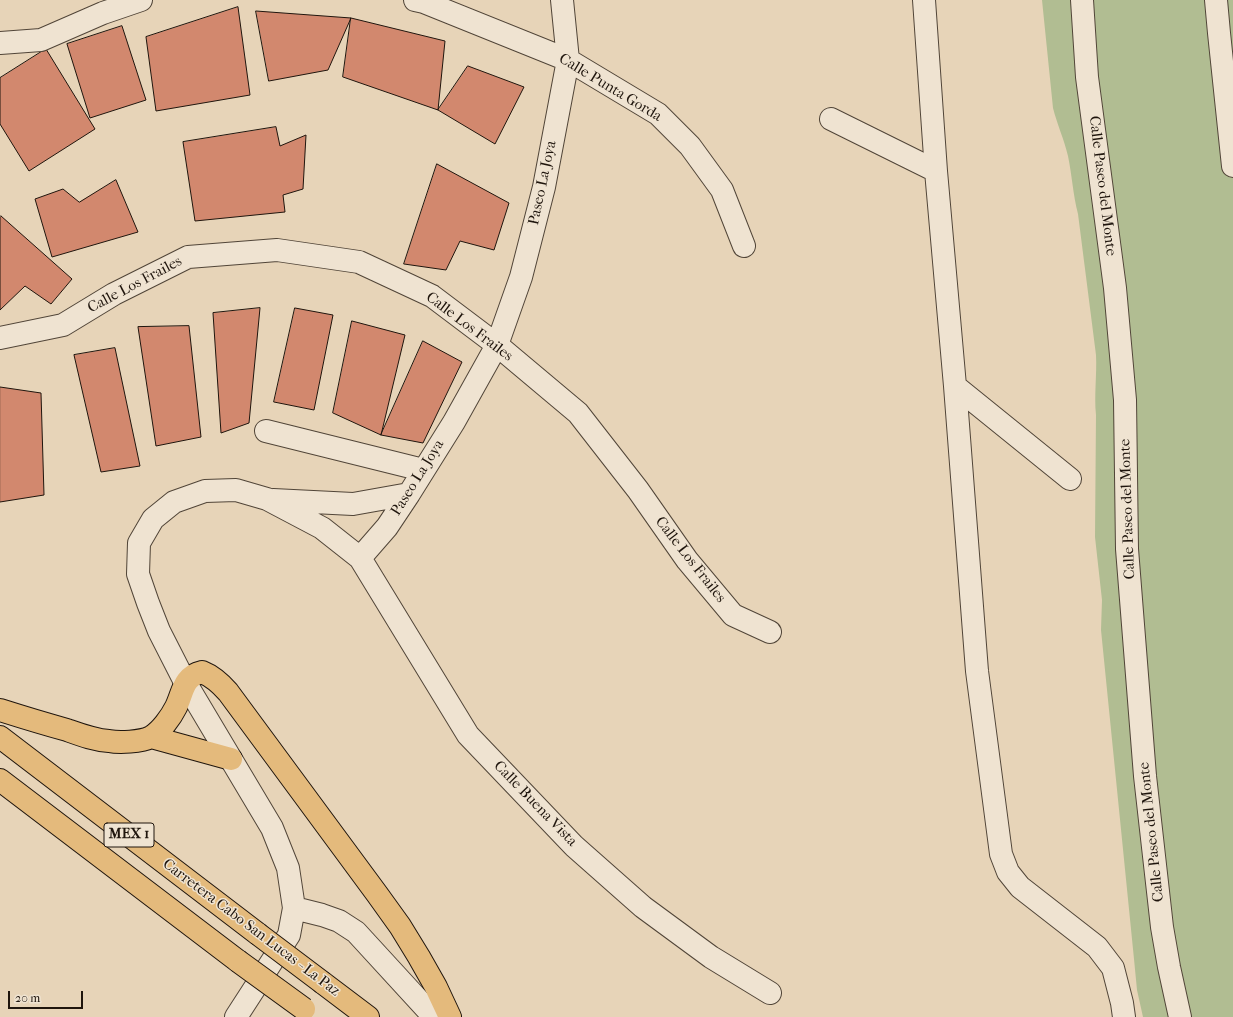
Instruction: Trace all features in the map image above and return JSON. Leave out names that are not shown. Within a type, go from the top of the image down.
[{"type":"highway","points":[[0,710],[89,737],[109,741],[128,742],[150,737],[161,729],[176,707],[185,682],[192,676],[202,672],[215,680],[228,692],[400,926],[422,963],[450,1017]]},
{"type":"highway","name":"Carretera Cabo San Lucas - La Paz","points":[[0,737],[368,1017]]},
{"type":"highway","points":[[150,737],[231,759]]},
{"type":"highway","name":"MEX 1","points":[[0,780],[238,961],[309,1013]]},
{"type":"street","points":[[0,43],[41,40],[103,13],[141,0]]},
{"type":"street","name":"Calle Punta Gorda","points":[[416,0],[446,10],[568,60],[658,114],[690,146],[722,190],[744,246]]},
{"type":"street","name":"Paseo La Joya","points":[[360,558],[387,527],[409,494],[454,422],[497,345],[521,277],[544,187],[568,60],[562,0]]},
{"type":"street","points":[[924,0],[936,171],[955,386],[977,672],[1001,854],[1008,872],[1020,887],[1097,947],[1113,968],[1124,1017]]},
{"type":"street","name":"Calle Paseo del Monte","points":[[1082,0],[1087,77],[1115,288],[1125,400],[1127,549],[1145,776],[1162,927],[1180,1017]]},
{"type":"street","points":[[1216,0],[1233,166]]},
{"type":"street","points":[[831,119],[936,171]]},
{"type":"street","name":"Calle Los Frailes","points":[[0,338],[63,325],[114,294],[188,257],[277,250],[359,262],[432,296],[497,345],[578,413],[638,490],[686,560],[733,615],[770,632]]},
{"type":"street","points":[[955,386],[1070,479]]},
{"type":"street","points":[[266,431],[423,470]]},
{"type":"street","points":[[236,1017],[289,935],[294,908],[288,868],[272,828],[185,682],[159,632],[138,574],[139,543],[153,519],[174,502],[205,491],[236,490],[267,500],[322,528],[360,558]]},
{"type":"street","points":[[267,500],[353,504],[409,494]]},
{"type":"street","name":"Calle Buena Vista","points":[[360,558],[468,735],[574,846],[644,907],[711,957],[770,993]]},
{"type":"street","points":[[294,908],[339,921],[356,932],[434,1017]]},
{"type":"green space","points":[[1042,0],[1233,0],[1233,1017],[1143,1017],[1137,990],[1101,630],[1102,600],[1095,537],[1096,355],[1078,214],[1066,150],[1053,108]]},
{"type":"building","points":[[238,7],[250,95],[156,111],[146,37]]},
{"type":"building","points":[[256,11],[351,18],[328,70],[269,81]]},
{"type":"building","points":[[351,18],[445,41],[438,110],[343,77]]},
{"type":"building","points":[[122,26],[146,100],[90,118],[67,44]]},
{"type":"building","points":[[46,49],[95,129],[29,171],[0,124],[0,78]]},
{"type":"building","points":[[468,66],[524,87],[495,144],[438,110]]},
{"type":"building","points":[[276,127],[280,146],[306,135],[303,189],[283,195],[285,212],[195,221],[183,142]]},
{"type":"building","points":[[437,164],[509,203],[494,250],[460,241],[446,270],[404,264]]},
{"type":"building","points":[[116,180],[138,232],[52,257],[35,199],[63,189],[79,202]]},
{"type":"building","points":[[1,216],[72,279],[51,304],[25,286],[0,310]]},
{"type":"building","points":[[260,308],[249,423],[221,433],[213,313]]},
{"type":"building","points":[[295,308],[333,315],[314,410],[274,402]]},
{"type":"building","points":[[352,321],[405,335],[381,435],[333,413]]},
{"type":"building","points":[[189,326],[201,437],[156,446],[138,327]]},
{"type":"building","points":[[423,341],[462,362],[423,443],[381,435]]},
{"type":"building","points":[[115,348],[140,466],[101,472],[74,355]]},
{"type":"building","points":[[0,387],[41,393],[44,495],[0,502]]}]
